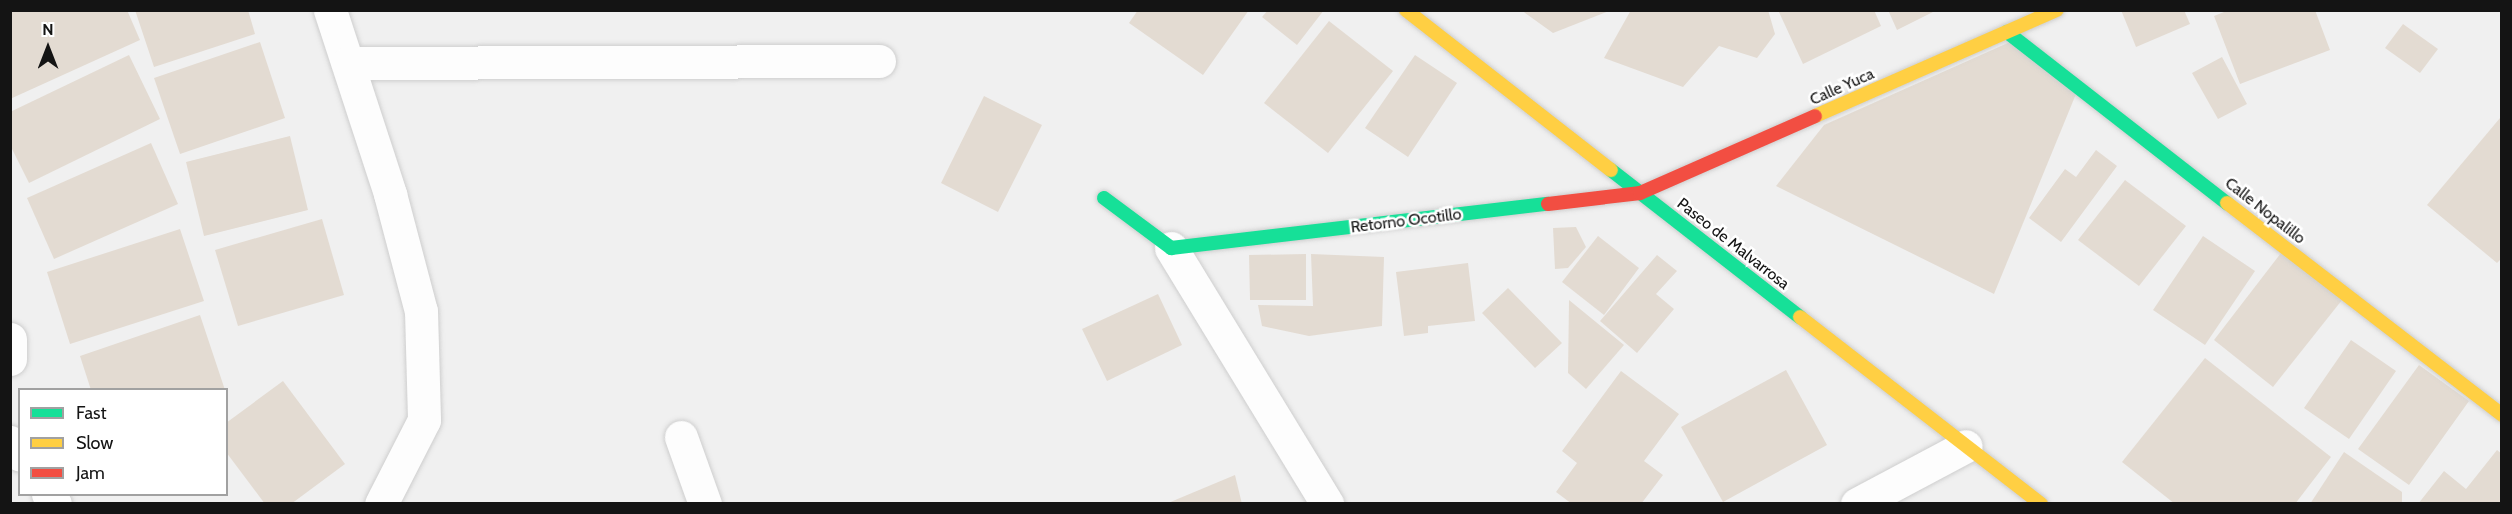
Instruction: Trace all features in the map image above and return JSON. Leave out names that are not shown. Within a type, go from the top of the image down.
[{"type":"street","points":[[330,10],[390,194],[421,311],[424,420],[381,504]]},
{"type":"street","name":"Paseo de Malvarrosa","points":[[1406,10],[2041,504]]},
{"type":"street","name":"Calle Yuca","points":[[1640,193],[2057,10]]},
{"type":"street","name":"Calle Nopalillo","points":[[2007,32],[2502,416]]},
{"type":"street","points":[[348,63],[879,61]]},
{"type":"street","name":"Retorno Ocotillo","points":[[1171,248],[1640,193]]},
{"type":"street","points":[[1104,198],[1171,248],[1328,504]]},
{"type":"street","points":[[10,339],[10,359]]},
{"type":"street","points":[[681,437],[705,504]]},
{"type":"street","points":[[1857,504],[1966,446]]},
{"type":"building","points":[[10,10],[127,10],[140,40],[10,99]]},
{"type":"building","points":[[135,10],[248,10],[255,34],[154,67]]},
{"type":"building","points":[[1138,10],[1249,10],[1203,75],[1129,23]]},
{"type":"building","points":[[1268,10],[1324,10],[1297,45],[1262,17]]},
{"type":"building","points":[[1521,10],[1609,10],[1609,11],[1553,33]]},
{"type":"building","points":[[1631,10],[1768,10],[1775,34],[1757,58],[1719,46],[1683,87],[1604,58]]},
{"type":"building","points":[[1778,10],[1874,10],[1881,26],[1803,64]]},
{"type":"building","points":[[1888,10],[1937,10],[1897,30]]},
{"type":"building","points":[[2121,10],[2184,10],[2190,24],[2136,47]]},
{"type":"building","points":[[2229,10],[2315,10],[2330,50],[2240,84],[2214,16]]},
{"type":"building","points":[[1329,21],[1393,71],[1328,153],[1264,103]]},
{"type":"building","points":[[2403,24],[2438,49],[2420,73],[2385,48]]},
{"type":"building","points":[[260,42],[285,118],[180,154],[154,78]]},
{"type":"building","points":[[2010,42],[2076,94],[1994,294],[1776,186],[1824,125]]},
{"type":"building","points":[[129,55],[160,119],[29,183],[10,145],[10,112]]},
{"type":"building","points":[[1415,55],[1457,83],[1408,157],[1365,128]]},
{"type":"building","points":[[2222,57],[2247,104],[2218,119],[2192,73]]},
{"type":"building","points":[[984,96],[1042,125],[998,212],[941,183]]},
{"type":"building","points":[[2500,118],[2502,258],[2497,263],[2427,205]]},
{"type":"building","points":[[290,136],[308,210],[204,236],[186,162]]},
{"type":"building","points":[[151,143],[178,204],[54,259],[27,198]]},
{"type":"building","points":[[2096,150],[2117,166],[2061,242],[2029,218],[2065,169],[2076,177]]},
{"type":"building","points":[[2125,180],[2186,226],[2139,286],[2078,240]]},
{"type":"building","points":[[322,219],[344,295],[238,326],[215,250]]},
{"type":"building","points":[[1576,227],[1586,247],[1568,268],[1555,269],[1553,228]]},
{"type":"building","points":[[180,229],[204,301],[70,344],[47,272]]},
{"type":"building","points":[[1598,236],[1639,268],[1604,315],[1562,282]]},
{"type":"building","points":[[2203,236],[2255,271],[2205,345],[2153,310]]},
{"type":"building","points":[[2281,253],[2342,300],[2273,387],[2214,340]]},
{"type":"building","points":[[1306,254],[1306,300],[1250,300],[1249,255]]},
{"type":"building","points":[[1311,254],[1384,257],[1382,326],[1309,336],[1262,326],[1258,305],[1313,306]]},
{"type":"building","points":[[1657,255],[1677,271],[1656,294],[1674,309],[1637,353],[1600,321]]},
{"type":"building","points":[[1468,263],[1475,321],[1428,326],[1428,333],[1404,336],[1396,272]]},
{"type":"building","points":[[1508,288],[1562,343],[1535,368],[1482,313]]},
{"type":"building","points":[[1158,294],[1182,345],[1107,381],[1082,329]]},
{"type":"building","points":[[1569,300],[1624,345],[1586,389],[1568,373]]},
{"type":"building","points":[[200,315],[224,388],[90,388],[80,356]]},
{"type":"building","points":[[2351,340],[2396,371],[2349,439],[2304,408]]},
{"type":"building","points":[[2205,358],[2331,457],[2295,504],[2175,504],[2122,462]]},
{"type":"building","points":[[2419,365],[2469,401],[2409,485],[2358,449]]},
{"type":"building","points":[[1786,370],[1827,445],[1723,502],[1681,427]]},
{"type":"building","points":[[1621,371],[1679,414],[1644,461],[1663,475],[1641,504],[1572,504],[1556,492],[1577,463],[1562,451]]},
{"type":"building","points":[[283,381],[345,464],[291,504],[265,504],[228,455],[228,422]]},
{"type":"building","points":[[2497,450],[2502,454],[2502,504],[2418,504],[2444,471],[2466,489]]},
{"type":"building","points":[[2344,452],[2402,492],[2402,504],[2310,504]]},
{"type":"building","points":[[1235,475],[1242,504],[1168,504],[1168,503]]},
{"type":"traffic: fast","points":[[2007,32],[2227,203]]},
{"type":"traffic: fast","points":[[1611,170],[1800,317]]},
{"type":"traffic: fast","points":[[1104,198],[1171,248],[1548,204]]},
{"type":"traffic: slow","points":[[1406,10],[1611,170]]},
{"type":"traffic: slow","points":[[1815,116],[2057,10]]},
{"type":"traffic: slow","points":[[2227,203],[2502,415]]},
{"type":"traffic: slow","points":[[1800,317],[2041,504]]},
{"type":"traffic: jam","points":[[1548,204],[1640,193],[1815,116]]}]
